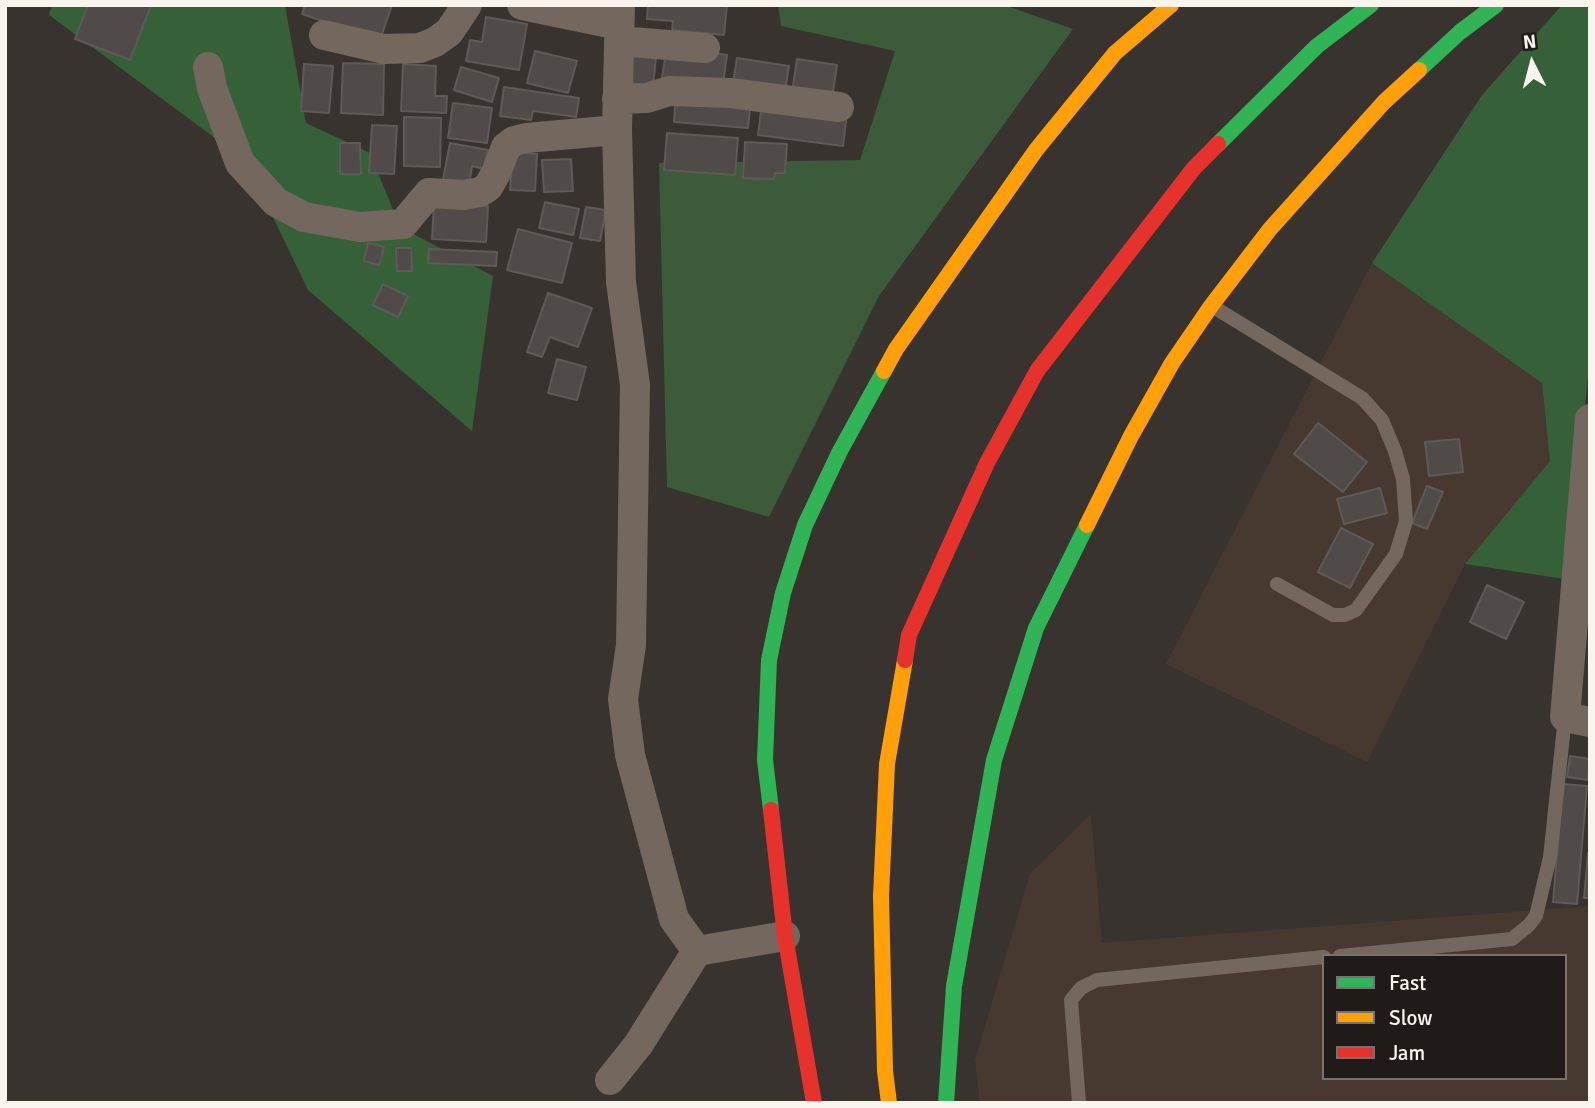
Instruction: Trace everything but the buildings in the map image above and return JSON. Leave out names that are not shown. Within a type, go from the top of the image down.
[{"type":"main road","points":[[814,1103],[785,936],[765,760],[769,660],[783,593],[805,525],[840,451],[896,349],[955,265],[1037,150],[1115,53],[1171,5]]},
{"type":"main road","points":[[889,1103],[885,1071],[882,856],[887,764],[909,635],[987,463],[1037,372],[1194,168],[1317,46],[1371,5]]},
{"type":"main road","points":[[946,1103],[954,986],[994,760],[1036,628],[1131,436],[1172,363],[1211,306],[1270,229],[1384,102],[1460,32],[1496,5]]},
{"type":"street","points":[[324,35],[384,49],[420,48],[449,32],[467,5]]},
{"type":"street","points":[[522,5],[619,24],[705,48]]},
{"type":"street","points":[[619,24],[617,130],[621,282],[635,398],[631,645],[623,699],[630,755],[674,919],[697,951]]},
{"type":"street","points":[[208,67],[212,88],[240,163],[276,202],[304,217],[360,227],[403,224],[429,193],[464,195],[480,192],[488,187],[506,147],[514,141],[617,130]]},
{"type":"street","points":[[617,99],[647,98],[669,91],[718,92],[839,107]]},
{"type":"street","points":[[1577,719],[1590,419]]},
{"type":"street","points":[[610,1080],[638,1045],[697,951],[785,936]]},
{"type":"lane","points":[[1211,306],[1362,398],[1382,420],[1403,479],[1406,521],[1396,554],[1356,610],[1345,615],[1333,615],[1277,584]]},
{"type":"lane","points":[[1360,954],[1512,939],[1529,925],[1536,916],[1550,857],[1577,719]]},
{"type":"lane","points":[[1079,1103],[1071,1000],[1081,988],[1097,980],[1322,957]]},
{"type":"shaded area","points":[[1372,263],[1542,383],[1550,461],[1465,564],[1367,762],[1166,664]]},
{"type":"shaded area","points":[[1091,814],[1102,943],[1590,906],[1590,1103],[980,1103],[975,1060],[1030,874]]},
{"type":"green space","points":[[52,5],[285,5],[306,123],[370,153],[400,227],[493,276],[472,431],[308,290],[246,161],[49,15]]},
{"type":"green space","points":[[778,5],[1004,5],[1073,29],[879,296],[769,517],[667,487],[659,163],[860,160],[895,51],[781,26]]},
{"type":"green space","points":[[1562,5],[1590,5],[1590,360],[1565,579],[1465,564],[1550,461],[1542,383],[1372,263],[1482,95]]},
{"type":"traffic: fast","points":[[1218,144],[1317,46],[1371,5]]},
{"type":"traffic: fast","points":[[1419,70],[1460,32],[1496,5]]},
{"type":"traffic: fast","points":[[771,810],[765,760],[769,660],[783,593],[805,525],[840,451],[884,371]]},
{"type":"traffic: fast","points":[[946,1103],[954,986],[994,760],[1036,628],[1087,525]]},
{"type":"traffic: slow","points":[[884,371],[896,349],[1036,150],[1115,53],[1171,5]]},
{"type":"traffic: slow","points":[[1087,525],[1131,436],[1172,363],[1211,306],[1270,229],[1384,102],[1419,70]]},
{"type":"traffic: slow","points":[[889,1103],[885,1071],[881,896],[887,764],[905,660]]},
{"type":"traffic: jam","points":[[905,660],[909,635],[987,463],[1037,371],[1194,168],[1218,144]]},
{"type":"traffic: jam","points":[[771,810],[785,936],[814,1103]]}]
